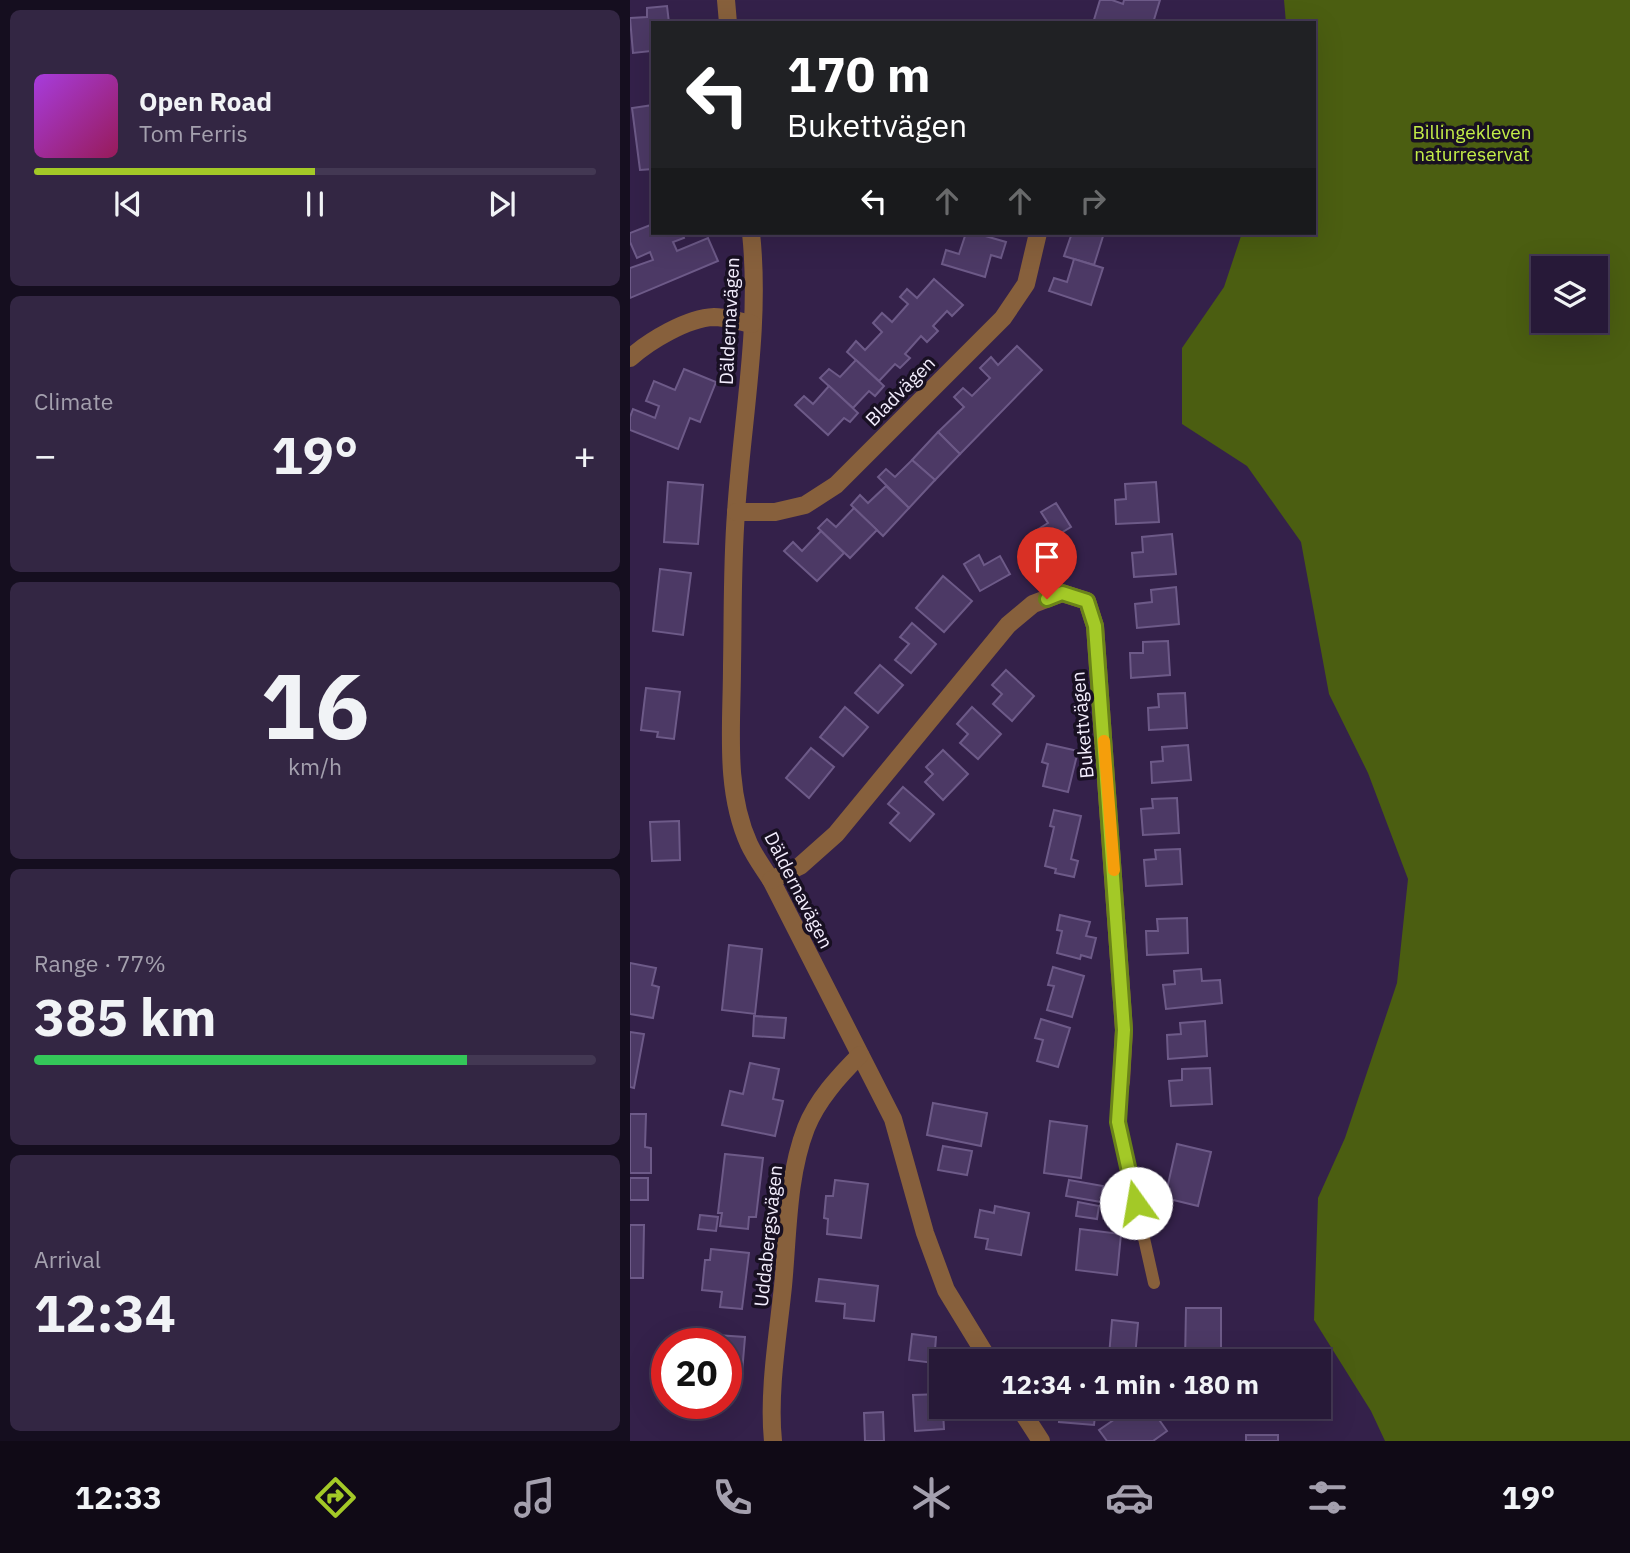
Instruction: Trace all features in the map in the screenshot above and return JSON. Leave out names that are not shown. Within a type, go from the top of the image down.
[{"type":"street","points":[[726,0],[728,21]]},
{"type":"street","name":"Däldernavägen","points":[[751,235],[754,257],[752,324],[736,512],[732,767],[737,806],[749,844],[771,880],[893,1119],[925,1233],[946,1290],[982,1349]]},
{"type":"street","name":"Bladvägen","points":[[736,512],[775,512],[805,505],[836,485],[1003,318],[1026,285],[1038,235]]},
{"type":"street","points":[[630,358],[641,348],[679,327],[713,317],[752,324]]},
{"type":"street","name":"Bukettvägen","points":[[771,880],[800,866],[836,834],[1007,625],[1033,604],[1062,593],[1087,601],[1095,626],[1111,825],[1124,1030],[1121,1082]]},
{"type":"street","name":"Uddabergsvägen","points":[[773,1441],[774,1384],[794,1167],[806,1127],[818,1106],[838,1077],[860,1055]]},
{"type":"street","points":[[1027,1419],[1041,1441]]},
{"type":"lane","name":"Bukettvägen","points":[[1121,1082],[1118,1122],[1154,1283]]},
{"type":"green space","name":"Billingekleven naturreservat","points":[[1284,0],[1630,0],[1630,1441],[1385,1441],[1371,1411],[1314,1320],[1318,1198],[1345,1138],[1397,983],[1408,879],[1368,773],[1329,694],[1301,542],[1247,466],[1182,424],[1182,348],[1224,287],[1241,235],[1316,235],[1316,21],[1286,21]]},
{"type":"building","points":[[1100,0],[1123,4],[1124,0],[1160,0],[1154,21],[1094,21]]},
{"type":"building","points":[[667,6],[669,21],[651,21],[651,51],[633,53],[630,18],[647,17],[647,8]]},
{"type":"building","points":[[651,105],[651,169],[640,170],[632,108]]},
{"type":"building","points":[[651,225],[651,235],[683,235],[684,238],[673,242],[677,251],[708,238],[718,261],[630,298],[630,268],[653,260],[650,252],[637,258],[630,242],[630,233]]},
{"type":"building","points":[[965,235],[982,235],[1006,242],[1001,258],[991,255],[985,277],[942,264],[946,250],[959,254]]},
{"type":"building","points":[[1071,235],[1103,235],[1094,265],[1064,256]]},
{"type":"building","points":[[1074,259],[1103,268],[1091,305],[1049,291],[1054,278],[1067,282]]},
{"type":"building","points":[[934,279],[963,305],[952,316],[947,311],[933,326],[938,331],[927,342],[921,336],[905,354],[910,358],[900,368],[895,364],[879,381],[847,352],[856,341],[865,350],[882,332],[873,323],[882,313],[892,322],[908,304],[900,297],[907,289],[917,298]]},
{"type":"building","points":[[1017,346],[1042,370],[960,454],[938,432],[964,407],[954,397],[963,388],[972,396],[990,378],[980,368],[991,357],[998,365]]},
{"type":"building","points":[[856,360],[884,386],[875,396],[869,391],[853,408],[820,378],[829,369],[840,377]]},
{"type":"building","points":[[684,369],[716,382],[700,422],[690,418],[678,449],[630,430],[633,409],[655,418],[659,406],[646,401],[654,381],[675,390]]},
{"type":"building","points":[[829,386],[858,413],[850,422],[844,418],[828,435],[795,405],[804,396],[813,404]]},
{"type":"building","points":[[938,432],[960,454],[935,480],[912,460]]},
{"type":"building","points":[[912,460],[935,480],[909,508],[878,477],[886,469],[895,477]]},
{"type":"building","points":[[668,482],[703,485],[698,544],[664,542]]},
{"type":"building","points":[[1156,482],[1159,522],[1116,524],[1115,500],[1126,499],[1125,484]]},
{"type":"building","points":[[886,486],[909,508],[883,536],[851,505],[860,495],[868,503]]},
{"type":"building","points":[[1056,503],[1071,527],[1039,546],[1032,533],[1048,523],[1041,512]]},
{"type":"building","points":[[854,508],[877,530],[850,558],[818,528],[827,519],[836,527]]},
{"type":"building","points":[[821,531],[844,553],[817,581],[784,551],[793,542],[802,551]]},
{"type":"building","points":[[1172,534],[1176,574],[1134,577],[1132,553],[1143,552],[1142,537]]},
{"type":"building","points":[[979,555],[984,565],[1000,556],[1010,574],[980,591],[964,564]]},
{"type":"building","points":[[660,569],[691,573],[683,635],[653,631]]},
{"type":"building","points":[[943,576],[972,601],[944,632],[916,608]]},
{"type":"building","points":[[1176,587],[1179,624],[1137,628],[1135,604],[1152,602],[1151,590]]},
{"type":"building","points":[[912,623],[936,644],[911,673],[895,660],[909,644],[900,637]]},
{"type":"building","points":[[1168,641],[1170,675],[1131,678],[1130,653],[1143,653],[1143,642]]},
{"type":"building","points":[[880,665],[903,685],[878,713],[855,693]]},
{"type":"building","points":[[1006,670],[1034,696],[1012,721],[993,704],[1002,694],[992,685]]},
{"type":"building","points":[[646,688],[680,692],[674,739],[657,737],[658,732],[641,730]]},
{"type":"building","points":[[1185,693],[1187,728],[1149,730],[1148,708],[1159,707],[1158,694]]},
{"type":"building","points":[[845,707],[868,727],[843,756],[820,737]]},
{"type":"building","points":[[972,707],[1001,734],[978,759],[960,743],[968,734],[957,724]]},
{"type":"building","points":[[1047,744],[1078,751],[1068,792],[1043,786],[1048,764],[1042,762]]},
{"type":"building","points":[[1188,745],[1191,780],[1152,783],[1151,762],[1163,761],[1162,747]]},
{"type":"building","points":[[811,748],[834,767],[809,798],[786,778]]},
{"type":"building","points":[[943,750],[968,774],[943,800],[925,782],[933,774],[926,767]]},
{"type":"building","points":[[903,787],[934,814],[910,841],[890,823],[899,813],[888,804]]},
{"type":"building","points":[[1177,798],[1179,833],[1143,835],[1141,809],[1153,808],[1152,799]]},
{"type":"building","points":[[1054,810],[1081,816],[1071,859],[1078,861],[1074,877],[1055,873],[1056,869],[1045,866],[1054,827],[1050,826]]},
{"type":"building","points":[[679,821],[680,860],[652,861],[650,822]]},
{"type":"building","points":[[1180,849],[1182,884],[1146,886],[1144,860],[1156,859],[1155,850]]},
{"type":"building","points":[[1060,915],[1090,922],[1086,936],[1096,938],[1091,958],[1081,955],[1080,959],[1057,953],[1062,931],[1057,930]]},
{"type":"building","points":[[1187,918],[1188,953],[1147,955],[1146,931],[1158,931],[1157,919]]},
{"type":"building","points":[[729,945],[762,949],[755,1014],[722,1010]]},
{"type":"building","points":[[630,963],[656,968],[652,985],[659,987],[653,1018],[630,1014]]},
{"type":"building","points":[[1053,967],[1084,976],[1072,1017],[1047,1010],[1054,986],[1048,985]]},
{"type":"building","points":[[1201,969],[1202,981],[1220,980],[1222,1003],[1166,1009],[1163,985],[1175,984],[1174,971]]},
{"type":"building","points":[[754,1016],[786,1018],[784,1038],[753,1036]]},
{"type":"building","points":[[1041,1019],[1070,1028],[1058,1067],[1037,1061],[1043,1040],[1035,1038]]},
{"type":"building","points":[[1205,1021],[1207,1056],[1168,1059],[1167,1035],[1181,1034],[1180,1023]]},
{"type":"building","points":[[630,1032],[644,1034],[634,1088],[630,1087]]},
{"type":"building","points":[[750,1063],[779,1069],[773,1099],[783,1101],[775,1136],[722,1125],[730,1091],[743,1094]]},
{"type":"building","points":[[1210,1068],[1212,1104],[1171,1106],[1169,1081],[1182,1080],[1182,1069]]},
{"type":"building","points":[[933,1103],[987,1113],[981,1146],[927,1135]]},
{"type":"building","points":[[630,1114],[646,1114],[645,1147],[651,1148],[651,1173],[630,1173]]},
{"type":"building","points":[[1050,1121],[1087,1126],[1081,1178],[1044,1173]]},
{"type":"building","points":[[1177,1144],[1211,1152],[1198,1206],[1165,1198]]},
{"type":"building","points":[[943,1146],[972,1151],[967,1175],[938,1170]]},
{"type":"building","points":[[725,1154],[763,1158],[756,1217],[749,1217],[748,1229],[720,1226],[722,1213],[718,1213]]},
{"type":"building","points":[[630,1178],[648,1178],[648,1200],[630,1200]]},
{"type":"building","points":[[835,1180],[868,1184],[861,1238],[827,1234],[828,1219],[824,1218],[826,1196],[833,1196]]},
{"type":"building","points":[[1069,1180],[1103,1186],[1101,1202],[1066,1196]]},
{"type":"building","points":[[1078,1202],[1099,1206],[1097,1219],[1076,1216]]},
{"type":"building","points":[[995,1206],[1029,1213],[1021,1255],[986,1249],[988,1239],[975,1237],[980,1210],[994,1213]]},
{"type":"building","points":[[700,1215],[718,1217],[716,1231],[698,1229]]},
{"type":"building","points":[[630,1225],[644,1225],[643,1278],[630,1278]]},
{"type":"building","points":[[1080,1229],[1121,1234],[1117,1275],[1076,1270]]},
{"type":"building","points":[[711,1249],[749,1253],[742,1309],[720,1307],[722,1292],[702,1290],[705,1260],[710,1260]]},
{"type":"building","points":[[819,1279],[878,1286],[874,1321],[844,1318],[845,1304],[816,1301]]},
{"type":"building","points":[[1186,1308],[1221,1308],[1221,1349],[1185,1349]]},
{"type":"building","points":[[1112,1320],[1138,1323],[1136,1349],[1110,1349]]},
{"type":"building","points":[[912,1334],[936,1337],[935,1349],[929,1349],[929,1362],[909,1360]]},
{"type":"building","points":[[742,1337],[745,1337],[742,1373]]},
{"type":"building","points":[[929,1394],[929,1419],[943,1419],[944,1429],[915,1431],[913,1395]]},
{"type":"building","points":[[883,1412],[884,1441],[865,1441],[864,1413]]},
{"type":"building","points":[[1059,1419],[1095,1419],[1094,1425],[1059,1422]]},
{"type":"building","points":[[1115,1419],[1158,1419],[1167,1431],[1153,1441],[1107,1441],[1099,1430]]},
{"type":"building","points":[[1246,1435],[1278,1435],[1278,1441],[1246,1441]]},
{"type":"slow traffic","points":[[1104,741],[1114,870]]},
{"type":"route","points":[[1047,599],[1062,593],[1087,601],[1095,626],[1124,1030],[1118,1122],[1136,1203]]}]
